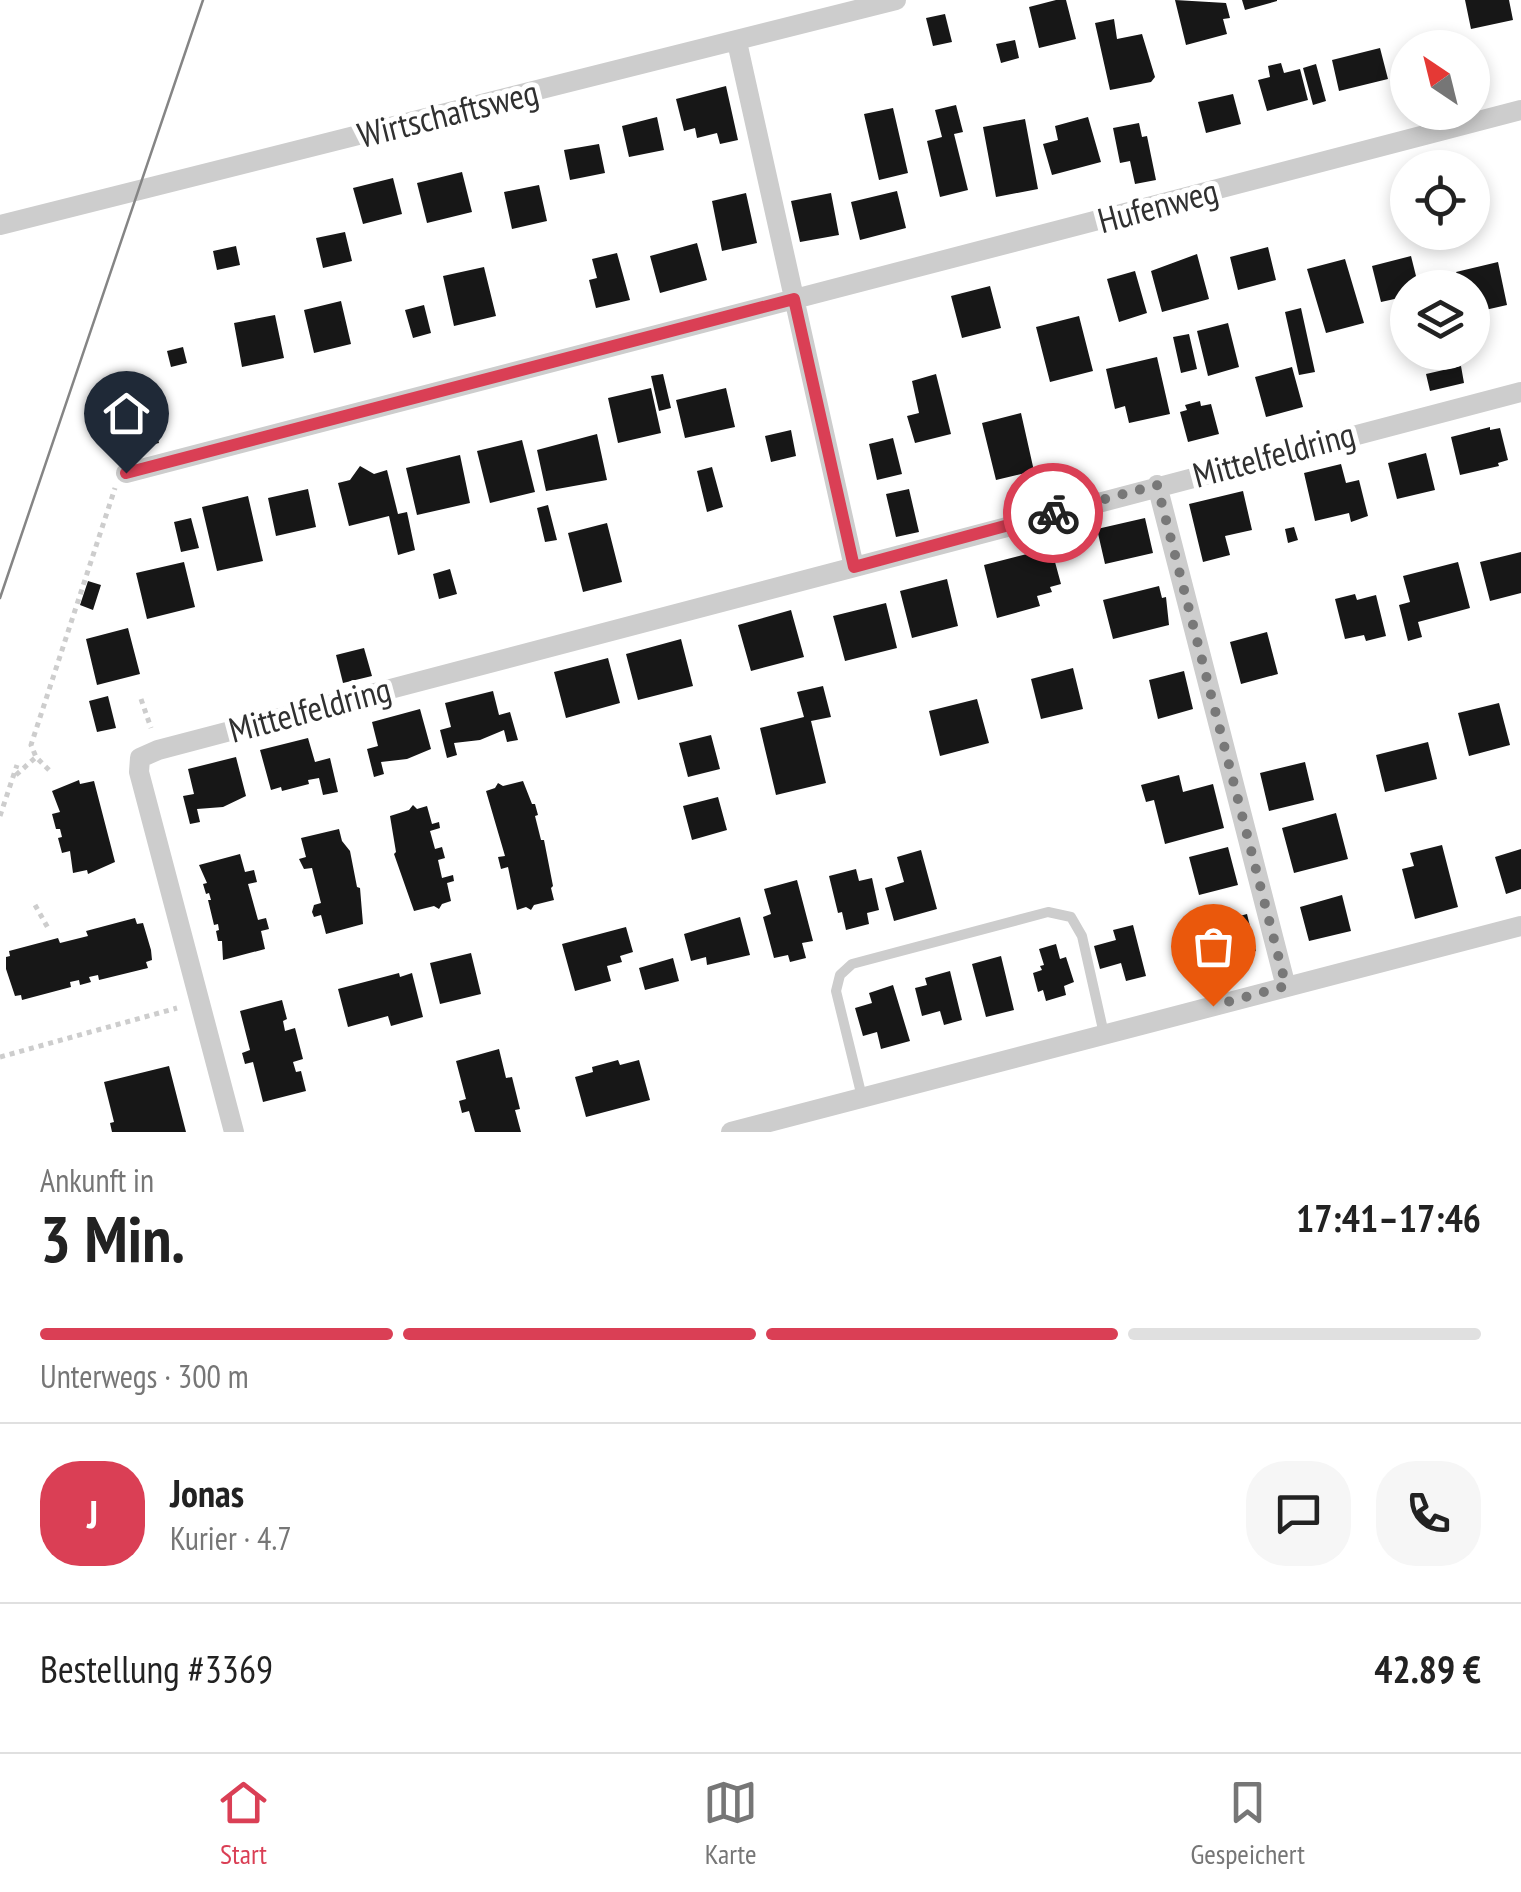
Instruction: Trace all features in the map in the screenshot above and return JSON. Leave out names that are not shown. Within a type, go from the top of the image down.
[{"type":"street","name":"Wirtschaftsweg","points":[[0,224],[896,0]]},
{"type":"street","points":[[736,42],[854,567]]},
{"type":"street","name":"Hufenweg","points":[[126,473],[1521,110]]},
{"type":"street","name":"Mittelfeldring","points":[[158,750],[1521,392]]},
{"type":"street","points":[[1157,485],[1286,986]]},
{"type":"street","points":[[158,750],[140,758],[139,772],[234,1132]]},
{"type":"street","points":[[732,1132],[1521,926]]},
{"type":"lane","points":[[862,1097],[836,991],[840,975],[852,964],[1048,912],[1071,916],[1082,936],[1104,1034]]},
{"type":"path","points":[[49,770],[36,757],[31,744],[111,493],[126,473]]},
{"type":"path","points":[[141,699],[158,750]]},
{"type":"path","points":[[13,778],[36,757]]},
{"type":"path","points":[[0,816],[17,765]]},
{"type":"path","points":[[35,905],[48,928]]},
{"type":"path","points":[[0,1057],[200,1003]]},
{"type":"building","points":[[1066,0],[1076,39],[1039,48],[1029,7]]},
{"type":"building","points":[[1175,0],[1226,3],[1230,18],[1223,19],[1227,34],[1186,45]]},
{"type":"building","points":[[1242,0],[1277,0],[1277,1],[1245,10]]},
{"type":"building","points":[[1465,0],[1509,0],[1513,20],[1471,29]]},
{"type":"building","points":[[945,14],[952,42],[933,46],[926,18]]},
{"type":"building","points":[[1114,19],[1117,39],[1142,34],[1155,77],[1151,82],[1110,90],[1095,23]]},
{"type":"building","points":[[1015,40],[1019,58],[1001,63],[996,44]]},
{"type":"building","points":[[1380,48],[1388,79],[1339,91],[1332,60]]},
{"type":"building","points":[[1281,63],[1284,73],[1300,69],[1308,100],[1267,111],[1258,80],[1270,77],[1268,66]]},
{"type":"building","points":[[1316,64],[1326,101],[1313,105],[1303,68]]},
{"type":"building","points":[[726,86],[738,140],[720,144],[717,133],[697,138],[695,128],[684,131],[676,99]]},
{"type":"building","points":[[1233,94],[1241,124],[1206,133],[1198,102]]},
{"type":"building","points":[[956,105],[963,132],[954,134],[968,190],[940,197],[927,141],[942,137],[935,110]]},
{"type":"building","points":[[893,108],[908,173],[879,180],[864,114]]},
{"type":"building","points":[[657,117],[664,150],[629,157],[622,126]]},
{"type":"building","points":[[1088,117],[1101,162],[1052,175],[1043,144],[1058,140],[1055,126]]},
{"type":"building","points":[[1025,119],[1038,189],[996,197],[983,127]]},
{"type":"building","points":[[1139,123],[1142,137],[1147,136],[1156,180],[1135,184],[1130,161],[1120,163],[1113,128]]},
{"type":"building","points":[[599,144],[605,173],[570,180],[564,150]]},
{"type":"building","points":[[462,172],[472,212],[427,223],[417,183]]},
{"type":"building","points":[[393,178],[402,214],[363,224],[353,188]]},
{"type":"building","points":[[539,185],[547,221],[512,229],[504,192]]},
{"type":"building","points":[[897,191],[906,228],[860,240],[851,202]]},
{"type":"building","points":[[746,193],[757,243],[722,251],[712,201]]},
{"type":"building","points":[[831,193],[839,235],[800,242],[791,201]]},
{"type":"building","points":[[345,232],[352,261],[323,268],[316,238]]},
{"type":"building","points":[[697,243],[707,280],[660,293],[650,256]]},
{"type":"building","points":[[236,246],[240,265],[217,270],[213,251]]},
{"type":"building","points":[[1268,247],[1276,280],[1238,290],[1230,257]]},
{"type":"building","points":[[617,253],[630,300],[596,308],[589,280],[597,278],[592,259]]},
{"type":"building","points":[[1197,254],[1209,299],[1162,312],[1151,271]]},
{"type":"building","points":[[1411,256],[1414,270],[1390,270],[1390,300],[1381,302],[1372,266]]},
{"type":"building","points":[[1345,259],[1364,323],[1326,333],[1307,269]]},
{"type":"building","points":[[1498,262],[1507,305],[1490,309],[1490,270],[1464,270]]},
{"type":"building","points":[[484,267],[496,316],[454,326],[443,276]]},
{"type":"building","points":[[1135,271],[1147,313],[1119,322],[1107,279]]},
{"type":"building","points":[[990,286],[1001,328],[962,338],[951,296]]},
{"type":"building","points":[[341,301],[351,344],[314,353],[304,310]]},
{"type":"building","points":[[424,305],[431,333],[413,338],[405,310]]},
{"type":"building","points":[[1301,308],[1315,372],[1299,375],[1285,312]]},
{"type":"building","points":[[275,315],[284,358],[242,367],[234,323]]},
{"type":"building","points":[[1079,316],[1093,371],[1050,382],[1036,327]]},
{"type":"building","points":[[1228,323],[1239,367],[1208,376],[1197,331]]},
{"type":"building","points":[[1189,334],[1197,369],[1181,373],[1173,337]]},
{"type":"building","points":[[183,347],[187,363],[171,367],[167,351]]},
{"type":"building","points":[[1157,357],[1170,414],[1129,423],[1125,406],[1115,409],[1106,369]]},
{"type":"building","points":[[1292,367],[1303,407],[1266,417],[1255,377]]},
{"type":"building","points":[[1462,370],[1464,383],[1430,391],[1426,374]]},
{"type":"building","points":[[663,374],[671,408],[659,411],[651,376]]},
{"type":"building","points":[[936,374],[951,434],[915,443],[907,416],[919,413],[912,381]]},
{"type":"building","points":[[651,388],[661,433],[618,443],[608,398]]},
{"type":"building","points":[[726,388],[735,427],[685,438],[676,400]]},
{"type":"building","points":[[1200,401],[1201,406],[1211,404],[1219,434],[1188,442],[1180,412],[1187,410],[1185,405]]},
{"type":"building","points":[[1021,413],[1034,471],[996,480],[982,423]]},
{"type":"building","points":[[1500,428],[1508,460],[1498,463],[1499,466],[1460,475],[1451,437]]},
{"type":"building","points":[[155,429],[159,443],[150,445],[146,432]]},
{"type":"building","points":[[791,430],[796,456],[771,462],[765,436]]},
{"type":"building","points":[[597,434],[607,480],[546,491],[537,450]]},
{"type":"building","points":[[893,438],[902,474],[877,480],[869,444]]},
{"type":"building","points":[[522,440],[535,492],[490,503],[477,451]]},
{"type":"building","points":[[1426,453],[1435,490],[1397,499],[1388,463]]},
{"type":"building","points":[[460,455],[470,503],[417,515],[406,468]]},
{"type":"building","points":[[1341,464],[1346,483],[1359,480],[1368,516],[1351,522],[1349,513],[1315,521],[1304,473]]},
{"type":"building","points":[[360,466],[374,474],[387,470],[398,514],[407,512],[415,550],[398,555],[389,516],[349,526],[338,483],[350,480]]},
{"type":"building","points":[[712,467],[723,507],[707,512],[697,471]]},
{"type":"building","points":[[308,489],[316,527],[276,536],[268,498]]},
{"type":"building","points":[[909,489],[919,532],[896,537],[886,494]]},
{"type":"building","points":[[1243,491],[1252,530],[1225,536],[1230,555],[1203,562],[1189,504]]},
{"type":"building","points":[[248,496],[263,561],[217,571],[202,507]]},
{"type":"building","points":[[548,505],[557,540],[545,542],[537,508]]},
{"type":"building","points":[[191,518],[199,548],[181,552],[174,522]]},
{"type":"building","points":[[1145,518],[1153,553],[1105,564],[1097,529]]},
{"type":"building","points":[[607,523],[622,582],[583,592],[568,533]]},
{"type":"building","points":[[1294,527],[1298,540],[1288,543],[1285,529]]},
{"type":"building","points":[[1052,551],[1061,584],[1050,587],[1052,592],[1037,596],[1040,606],[997,618],[984,565]]},
{"type":"building","points":[[1521,552],[1521,593],[1490,601],[1480,562]]},
{"type":"building","points":[[184,562],[195,607],[147,619],[136,573]]},
{"type":"building","points":[[1458,562],[1470,608],[1418,622],[1422,637],[1408,641],[1399,605],[1410,602],[1403,576]]},
{"type":"building","points":[[450,569],[457,594],[439,599],[433,574]]},
{"type":"building","points":[[947,579],[958,626],[912,638],[900,591]]},
{"type":"building","points":[[88,581],[101,585],[93,610],[80,605]]},
{"type":"building","points":[[1159,586],[1162,598],[1166,597],[1169,625],[1113,639],[1103,600]]},
{"type":"building","points":[[1355,594],[1357,600],[1376,595],[1386,636],[1366,641],[1364,635],[1345,639],[1335,599]]},
{"type":"building","points":[[886,603],[897,648],[845,661],[833,616]]},
{"type":"building","points":[[791,610],[804,657],[751,671],[738,625]]},
{"type":"building","points":[[128,628],[140,674],[97,685],[86,639]]},
{"type":"building","points":[[1267,632],[1278,674],[1241,684],[1230,642]]},
{"type":"building","points":[[681,639],[693,686],[638,700],[626,654]]},
{"type":"building","points":[[364,648],[372,676],[343,683],[336,655]]},
{"type":"building","points":[[608,658],[620,703],[566,718],[554,672]]},
{"type":"building","points":[[1073,668],[1083,709],[1041,719],[1031,679]]},
{"type":"building","points":[[1184,671],[1193,709],[1158,719],[1149,680]]},
{"type":"building","points":[[823,686],[831,717],[811,721],[826,783],[776,795],[760,728],[804,717],[797,692]]},
{"type":"building","points":[[493,691],[499,715],[510,712],[518,740],[507,742],[504,730],[480,740],[454,743],[457,755],[447,758],[440,730],[451,727],[445,703]]},
{"type":"building","points":[[108,696],[116,728],[97,732],[89,701]]},
{"type":"building","points":[[977,699],[989,743],[940,756],[929,711]]},
{"type":"building","points":[[1499,703],[1510,745],[1469,756],[1458,713]]},
{"type":"building","points":[[420,709],[431,749],[407,759],[381,762],[384,774],[374,777],[367,749],[378,746],[372,722]]},
{"type":"building","points":[[711,735],[720,769],[688,777],[679,743]]},
{"type":"building","points":[[308,738],[315,762],[330,758],[338,792],[323,795],[319,778],[282,791],[281,787],[271,790],[260,750]]},
{"type":"building","points":[[1428,742],[1437,779],[1385,792],[1376,755]]},
{"type":"building","points":[[236,757],[246,796],[223,807],[197,809],[200,822],[190,824],[183,796],[194,794],[188,769]]},
{"type":"building","points":[[1305,762],[1314,800],[1269,811],[1260,773]]},
{"type":"building","points":[[1179,775],[1183,792],[1213,784],[1224,828],[1165,844],[1154,800],[1146,802],[1141,785]]},
{"type":"building","points":[[79,780],[80,784],[94,781],[115,862],[88,874],[87,870],[73,873],[70,851],[62,853],[60,829],[56,829],[52,814],[60,812],[52,791]]},
{"type":"building","points":[[523,781],[538,815],[535,816],[544,840],[554,900],[534,905],[531,910],[517,910],[508,867],[501,869],[498,857],[505,856],[486,791],[498,783],[503,786]]},
{"type":"building","points":[[718,797],[727,830],[692,840],[683,806]]},
{"type":"building","points":[[413,805],[417,809],[427,806],[432,824],[439,822],[440,828],[430,831],[435,849],[442,847],[445,858],[438,860],[442,878],[453,875],[454,881],[447,883],[451,901],[439,909],[434,906],[414,911],[394,854],[390,816]]},
{"type":"building","points":[[1336,813],[1348,859],[1294,873],[1282,828]]},
{"type":"building","points":[[339,829],[360,888],[363,924],[326,934],[321,915],[314,917],[312,912],[314,905],[321,903],[312,868],[304,869],[299,859],[306,857],[301,838]]},
{"type":"building","points":[[1442,845],[1458,907],[1415,919],[1402,869],[1414,866],[1410,853]]},
{"type":"building","points":[[1228,847],[1238,885],[1199,895],[1189,857]]},
{"type":"building","points":[[1521,849],[1521,889],[1506,894],[1495,857]]},
{"type":"building","points":[[921,850],[937,909],[894,921],[885,888],[904,882],[897,857]]},
{"type":"building","points":[[240,854],[245,872],[254,870],[257,882],[248,884],[258,920],[266,918],[269,929],[261,931],[265,949],[223,960],[218,924],[214,925],[211,900],[203,884],[207,883],[199,865]]},
{"type":"building","points":[[856,869],[859,881],[872,878],[879,910],[867,913],[869,924],[846,930],[829,876]]},
{"type":"building","points":[[797,880],[813,941],[802,943],[806,958],[790,962],[788,955],[774,958],[763,917],[771,914],[764,889]]},
{"type":"building","points":[[1342,895],[1351,931],[1309,941],[1300,907]]},
{"type":"building","points":[[1247,914],[1256,951],[1220,960],[1210,924]]},
{"type":"building","points":[[740,917],[750,955],[707,965],[706,957],[691,961],[684,934]]},
{"type":"building","points":[[135,918],[137,924],[143,923],[151,950],[148,968],[99,980],[98,975],[89,977],[91,982],[70,982],[71,987],[22,1000],[21,995],[15,996],[6,969],[9,951],[58,938],[60,943],[88,936],[86,931]]},
{"type":"building","points":[[1133,925],[1146,976],[1126,981],[1121,963],[1100,969],[1094,946],[1116,940],[1113,930]]},
{"type":"building","points":[[626,927],[633,952],[620,956],[622,962],[607,966],[611,981],[575,991],[562,944]]},
{"type":"building","points":[[1056,944],[1060,959],[1066,957],[1074,982],[1064,986],[1066,995],[1046,1001],[1043,990],[1038,992],[1033,973],[1044,965],[1039,949]]},
{"type":"building","points":[[471,953],[481,994],[440,1004],[430,963]]},
{"type":"building","points":[[1001,956],[1014,1010],[986,1017],[972,964]]},
{"type":"building","points":[[673,958],[679,981],[645,990],[639,968]]},
{"type":"building","points":[[950,971],[962,1020],[944,1025],[940,1011],[922,1016],[915,988],[927,985],[925,978]]},
{"type":"building","points":[[399,973],[400,977],[412,973],[423,1017],[391,1026],[388,1016],[348,1027],[338,989]]},
{"type":"building","points":[[893,985],[910,1041],[881,1049],[877,1032],[863,1036],[855,1008],[872,1003],[869,993]]},
{"type":"building","points":[[282,1000],[287,1019],[283,1021],[285,1031],[295,1028],[303,1059],[293,1062],[296,1072],[301,1071],[306,1091],[263,1102],[253,1062],[245,1064],[242,1053],[250,1050],[240,1011]]},
{"type":"building","points":[[499,1049],[506,1078],[512,1077],[521,1132],[475,1132],[469,1111],[462,1113],[459,1101],[466,1099],[456,1061]]},
{"type":"building","points":[[618,1060],[620,1065],[639,1060],[650,1100],[586,1117],[575,1077],[593,1072],[592,1067]]},
{"type":"building","points":[[169,1066],[186,1132],[112,1132],[110,1123],[114,1122],[104,1082]]},
{"type":"tram line","points":[[0,598],[203,0]]},
{"type":"way so far","points":[[1053,513],[1157,485],[1286,986],[1213,1006]]},
{"type":"route","points":[[126,473],[794,299],[854,567],[1053,513]]}]
